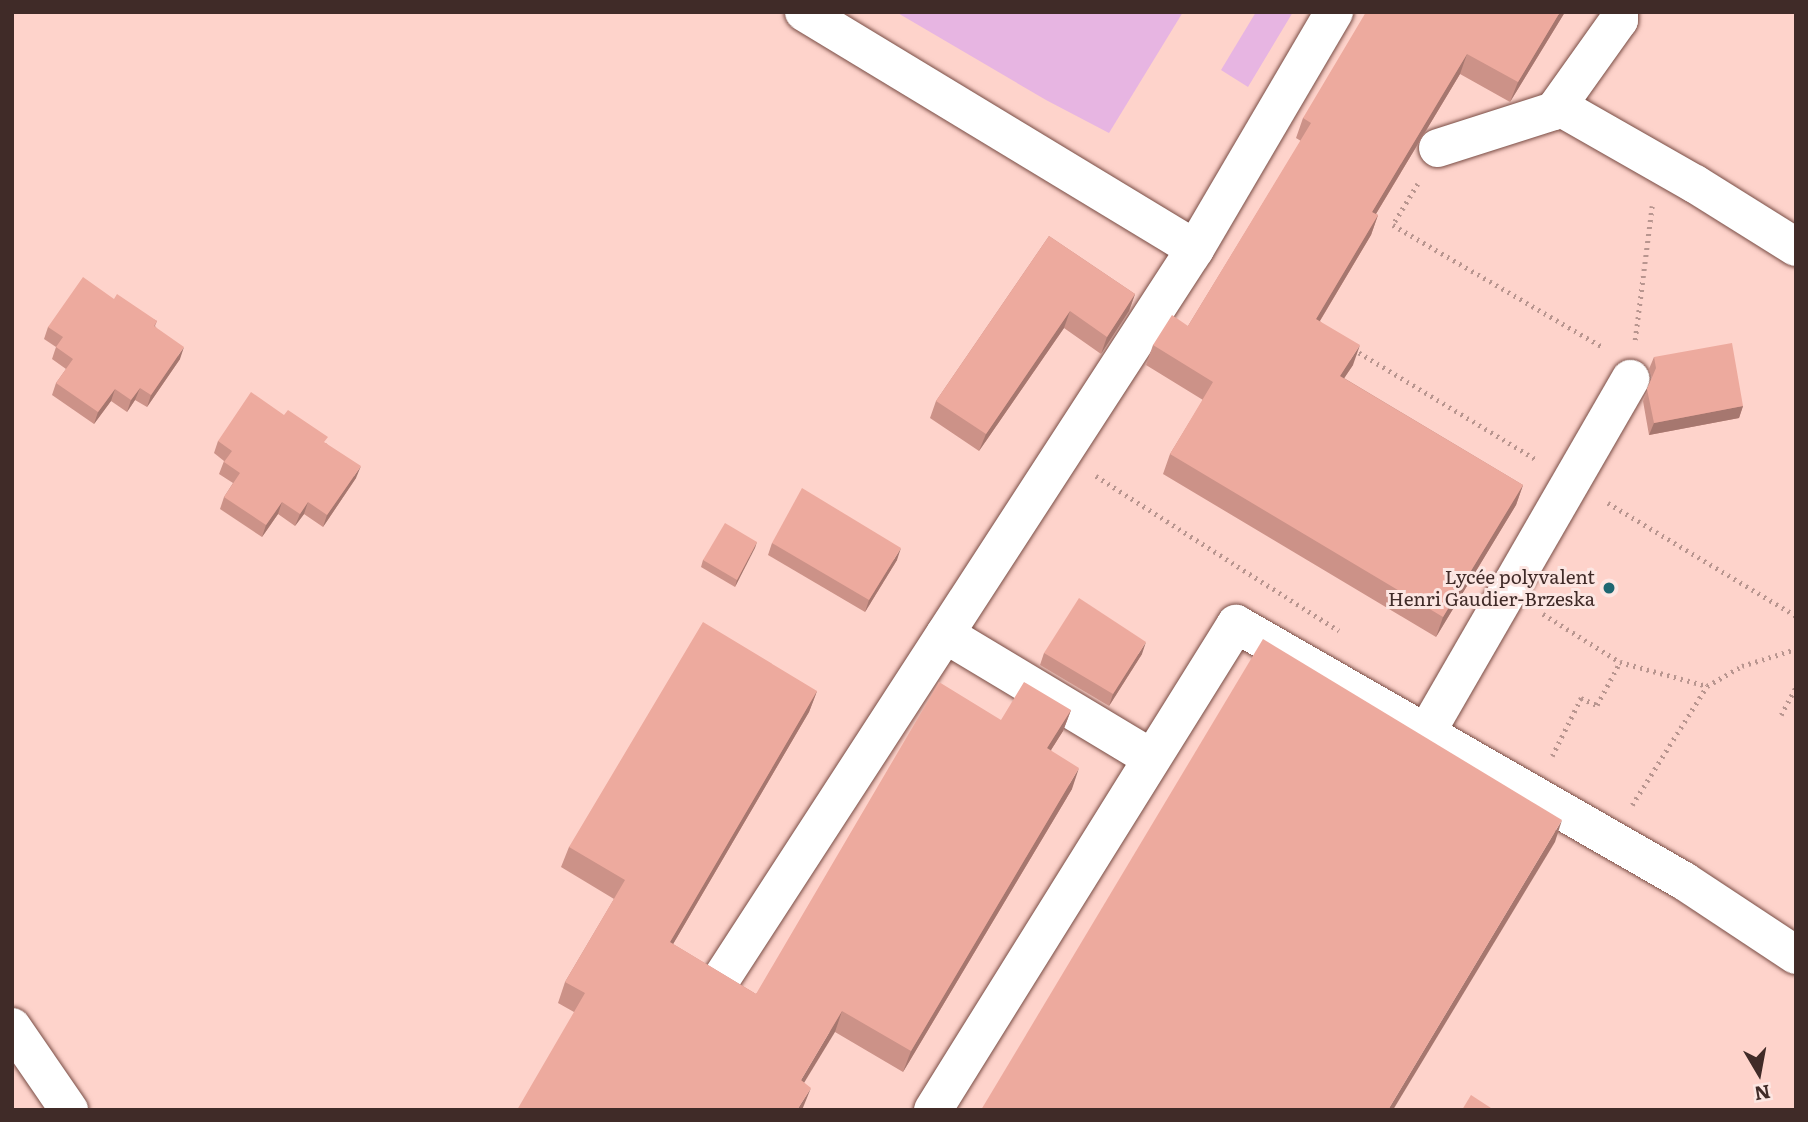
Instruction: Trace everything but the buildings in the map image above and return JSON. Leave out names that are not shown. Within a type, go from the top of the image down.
[{"type":"street","points":[[804,12],[1195,249]]},
{"type":"street","points":[[723,976],[1195,249],[1334,12]]},
{"type":"street","points":[[1438,148],[1555,111],[1619,20],[1619,12]]},
{"type":"street","points":[[1558,106],[1695,184],[1796,247]]},
{"type":"street","points":[[1426,733],[1508,593],[1631,372]]},
{"type":"street","points":[[933,1110],[1236,624],[1684,881],[1796,955]]},
{"type":"street","points":[[945,634],[1151,758]]},
{"type":"street","points":[[12,1027],[69,1110]]},
{"type":"path","points":[[1438,148],[1393,225],[1631,372],[1653,196]]},
{"type":"path","points":[[1062,455],[1349,637],[1329,678]]},
{"type":"path","points":[[1508,593],[1620,662],[1707,685]]},
{"type":"path","points":[[1611,839],[1707,685],[1742,666],[1796,649]]},
{"type":"path","points":[[1533,795],[1581,698],[1597,705],[1620,662]]},
{"type":"path","points":[[1781,715],[1796,687]]},
{"type":"shaded area","points":[[896,12],[1183,12],[1109,133],[1046,100]]},
{"type":"shaded area","points":[[1256,12],[1293,12],[1248,87],[1221,70]]},
{"type":"place","name":"Lycée polyvalent Henri Gaudier-Brzeska","points":[[1609,588]]}]
